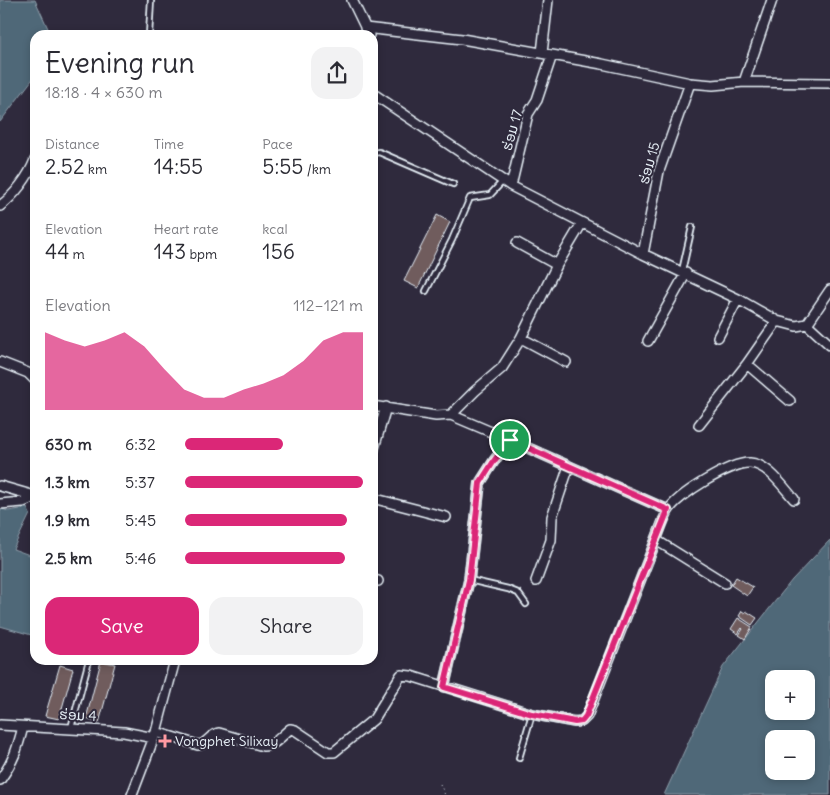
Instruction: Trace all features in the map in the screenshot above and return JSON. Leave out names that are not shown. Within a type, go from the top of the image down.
[{"type":"street","points":[[352,0],[366,30]]},
{"type":"street","name":"ຮ່ອມ 17","points":[[507,184],[528,114],[537,100],[547,54],[548,0]]},
{"type":"street","points":[[744,82],[772,0]]},
{"type":"street","points":[[378,33],[462,39],[602,64],[690,83],[713,85],[744,82],[830,83]]},
{"type":"street","name":"ຮ່ອມ 15","points":[[643,254],[659,171],[690,83]]},
{"type":"street","points":[[378,97],[507,184],[643,254],[738,299],[777,321],[796,326],[807,324],[830,290]]},
{"type":"street","points":[[0,206],[7,201],[30,171]]},
{"type":"street","points":[[451,416],[475,391],[502,368],[521,338],[557,265],[582,223]]},
{"type":"street","points":[[517,242],[557,265]]},
{"type":"street","points":[[648,341],[684,272]]},
{"type":"street","points":[[718,337],[738,299]]},
{"type":"street","points":[[699,425],[747,364],[777,321]]},
{"type":"street","points":[[807,324],[830,345]]},
{"type":"street","points":[[521,338],[566,362]]},
{"type":"street","points":[[0,362],[30,376]]},
{"type":"street","points":[[747,364],[790,401]]},
{"type":"street","points":[[378,406],[436,416],[451,416],[668,510]]},
{"type":"street","points":[[378,434],[386,407]]},
{"type":"street","points":[[510,440],[480,483],[469,580],[444,687],[532,714],[575,722],[582,721],[586,716],[668,510],[682,495],[735,466],[750,463],[768,472],[794,499]]},
{"type":"street","points":[[536,581],[550,540],[552,517],[569,466]]},
{"type":"street","points":[[0,486],[30,495]]},
{"type":"street","points":[[0,504],[23,502],[30,499]]},
{"type":"street","points":[[378,500],[446,517]]},
{"type":"street","points":[[656,540],[724,583]]},
{"type":"street","points":[[132,795],[155,735],[175,665]]},
{"type":"street","name":"ຮ່ອມ 4","points":[[0,725],[71,728],[155,735],[198,745],[204,744],[216,733],[219,733],[263,746],[269,746],[290,729],[295,730],[328,752],[334,752],[374,719],[401,675],[411,676],[444,687]]},
{"type":"street","points":[[0,780],[12,764],[17,753],[22,727]]},
{"type":"lane","points":[[149,30],[151,0]]},
{"type":"lane","points":[[378,152],[453,184]]},
{"type":"lane","points":[[426,291],[452,240],[470,198],[490,195],[507,184]]},
{"type":"lane","points":[[684,272],[692,227]]},
{"type":"lane","points":[[469,580],[518,593],[526,604]]},
{"type":"lane","points":[[71,728],[88,665]]},
{"type":"lane","points":[[519,758],[532,714]]},
{"type":"path","points":[[440,784],[445,795]]},
{"type":"water","points":[[0,0],[35,0],[49,30],[30,30],[30,83],[0,122]]},
{"type":"water","points":[[0,508],[8,511],[27,508],[30,514],[13,549],[30,555],[30,635],[0,626]]},
{"type":"water","points":[[830,540],[830,795],[664,795],[723,667],[792,580]]},
{"type":"building","points":[[437,215],[450,222],[418,288],[404,281]]},
{"type":"building","points":[[736,577],[753,587],[747,596],[731,585]]},
{"type":"building","points":[[742,611],[745,613],[746,611],[757,618],[752,625],[739,616]]},
{"type":"building","points":[[738,618],[752,627],[745,639],[739,635],[742,628],[738,634],[731,629]]},
{"type":"building","points":[[60,665],[73,669],[59,719],[45,716]]},
{"type":"building","points":[[100,665],[115,665],[99,723],[86,719]]},
{"type":"place","name":"Vongphet Silixay","points":[[165,741]]},
{"type":"route","points":[[510,440],[668,510],[586,716],[582,721],[575,722],[532,714],[444,687],[469,580],[480,483],[510,440]]}]
